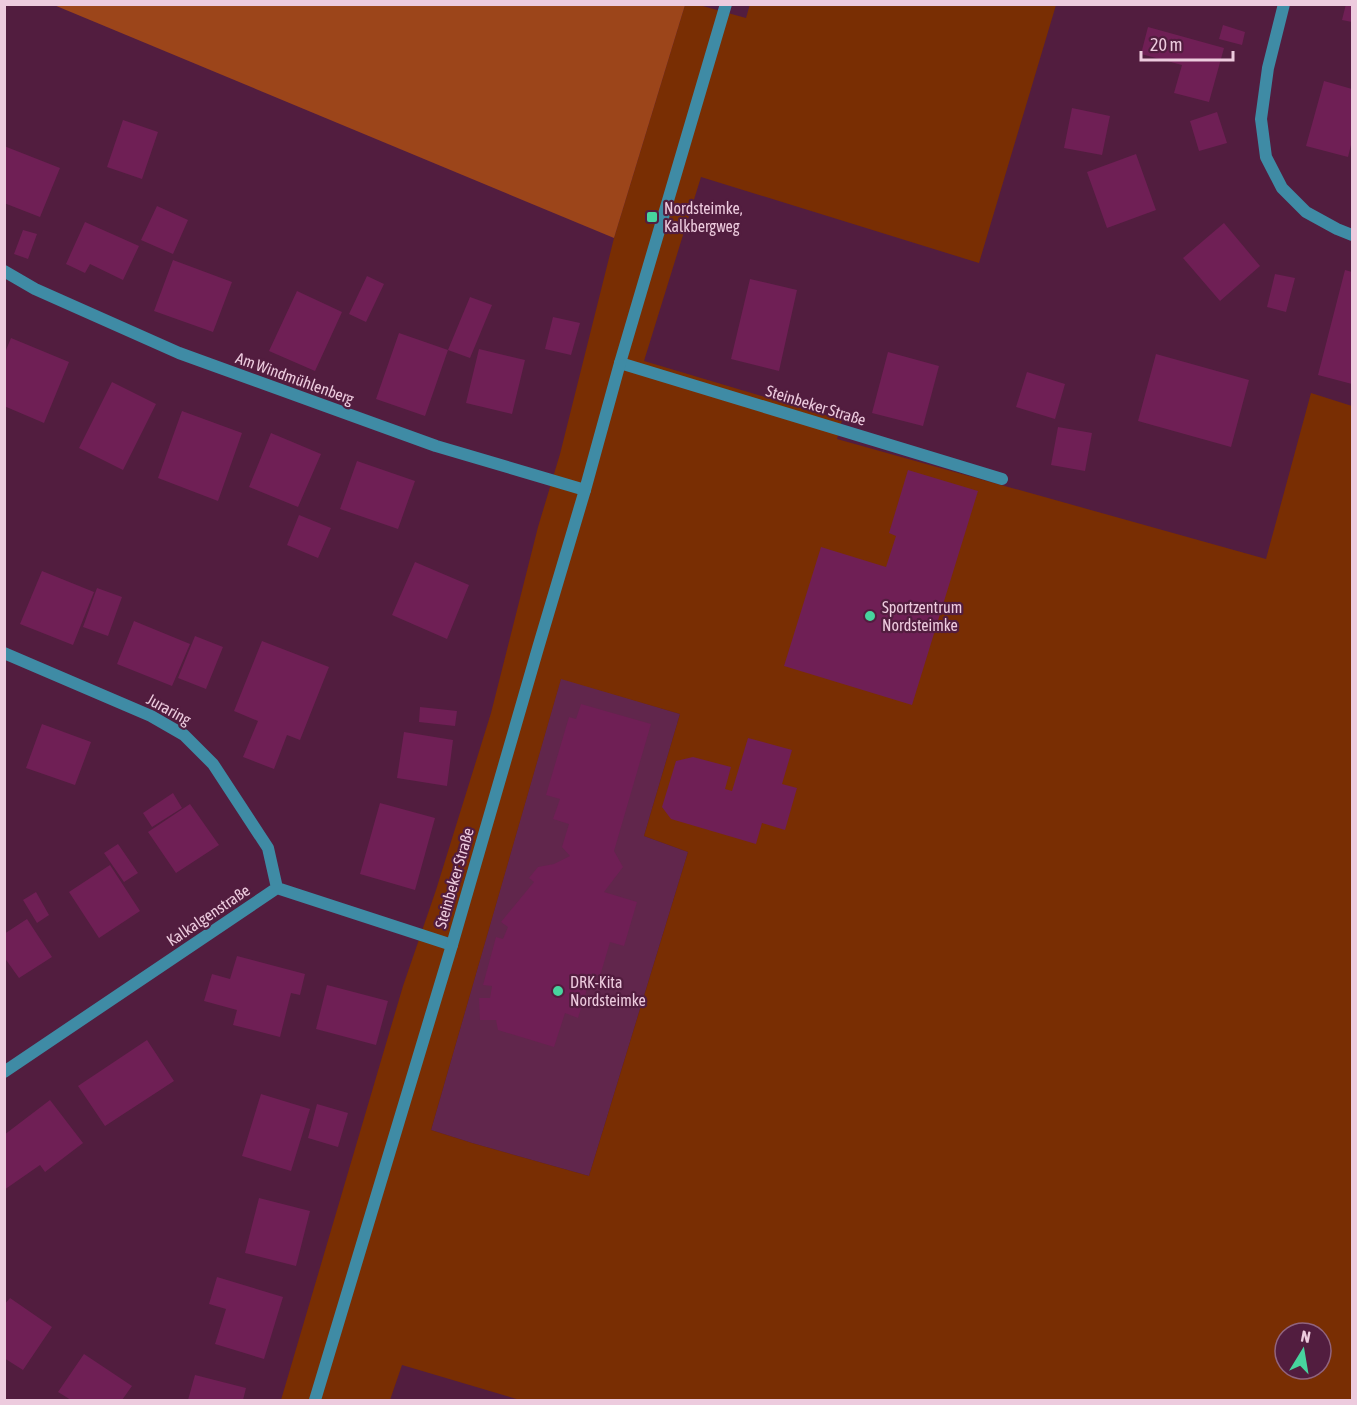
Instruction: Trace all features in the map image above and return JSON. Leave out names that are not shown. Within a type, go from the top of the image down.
[{"type":"street","name":"Steinbeker Straße","points":[[315,1401],[452,945],[726,4]]},
{"type":"street","points":[[1284,4],[1268,68],[1261,119],[1266,157],[1282,188],[1306,212],[1337,230],[1353,235]]},
{"type":"street","name":"Am Windmühlenberg","points":[[4,271],[35,289],[179,353],[436,446],[585,490]]},
{"type":"street","name":"Steinbeker Straße","points":[[620,363],[1002,478]]},
{"type":"street","name":"Juraring","points":[[4,653],[151,716],[184,735],[213,764],[268,848],[277,888]]},
{"type":"street","points":[[277,888],[452,945]]},
{"type":"street","name":"Kalkalgenstraße","points":[[4,1072],[277,888]]},
{"type":"shaded area","points":[[685,4],[614,238],[54,5]]},
{"type":"shaded area","points":[[750,4],[1056,5],[979,263],[701,177],[644,361],[842,420],[837,439],[1266,559],[1311,393],[1352,406],[1352,1400],[520,1400],[402,1365],[390,1400],[281,1400],[403,986],[436,890],[491,713],[538,527],[560,454],[614,238],[685,5],[699,5],[746,18]],"holes":[[[561,679],[680,714],[644,836],[688,852],[589,1176],[431,1130]]]},
{"type":"shaded area","name":"DRK-Kita Nordsteimke","points":[[561,678],[680,714],[644,836],[688,852],[589,1176],[431,1130]]},
{"type":"building","points":[[1346,4],[1352,4],[1352,22],[1342,20]]},
{"type":"building","points":[[1223,25],[1245,32],[1242,45],[1219,39]]},
{"type":"building","points":[[1148,27],[1224,48],[1209,102],[1174,93],[1182,65],[1141,54]]},
{"type":"building","points":[[1324,81],[1352,89],[1352,141],[1348,157],[1306,146]]},
{"type":"building","points":[[1072,108],[1110,116],[1102,155],[1064,148]]},
{"type":"building","points":[[1217,112],[1227,143],[1199,151],[1190,121]]},
{"type":"building","points":[[123,120],[158,132],[142,179],[107,167]]},
{"type":"building","points":[[4,146],[60,168],[40,217],[4,203]]},
{"type":"building","points":[[1136,154],[1156,210],[1107,228],[1087,172]]},
{"type":"building","points":[[157,206],[188,220],[173,254],[141,240]]},
{"type":"building","points":[[85,222],[139,246],[123,280],[90,264],[85,273],[66,264]]},
{"type":"building","points":[[1224,223],[1260,266],[1220,301],[1183,258]]},
{"type":"building","points":[[23,230],[37,234],[28,259],[14,254]]},
{"type":"building","points":[[173,260],[232,282],[213,332],[154,311]]},
{"type":"building","points":[[1345,270],[1352,272],[1352,384],[1318,375]]},
{"type":"building","points":[[1275,274],[1295,278],[1286,312],[1267,307]]},
{"type":"building","points":[[367,276],[384,284],[366,322],[349,314]]},
{"type":"building","points":[[750,279],[797,290],[779,371],[731,359]]},
{"type":"building","points":[[297,291],[342,312],[315,371],[269,351]]},
{"type":"building","points":[[470,297],[492,305],[470,358],[448,350]]},
{"type":"building","points":[[553,317],[580,323],[571,355],[545,349]]},
{"type":"building","points":[[399,333],[448,350],[425,416],[376,399]]},
{"type":"building","points":[[11,338],[69,362],[44,423],[4,406],[4,355]]},
{"type":"building","points":[[479,349],[525,360],[512,414],[466,403]]},
{"type":"building","points":[[888,352],[939,366],[923,426],[872,413]]},
{"type":"building","points":[[1156,354],[1249,380],[1231,447],[1138,421]]},
{"type":"building","points":[[1027,372],[1065,384],[1055,419],[1016,407]]},
{"type":"building","points":[[112,382],[156,404],[123,470],[79,448]]},
{"type":"building","points":[[182,411],[242,433],[218,501],[158,478]]},
{"type":"building","points":[[1058,427],[1092,433],[1085,471],[1051,465]]},
{"type":"building","points":[[271,433],[321,454],[298,507],[249,487]]},
{"type":"building","points":[[357,461],[415,481],[398,529],[340,509]]},
{"type":"building","name":"Sportzentrum Nordsteimke","points":[[908,470],[978,491],[912,705],[784,666],[821,547],[886,567],[896,536],[889,533]]},
{"type":"building","points":[[299,515],[331,528],[318,558],[287,545]]},
{"type":"building","points":[[415,562],[469,585],[447,639],[392,615]]},
{"type":"building","points":[[42,571],[94,592],[73,645],[20,624]]},
{"type":"building","points":[[97,588],[122,597],[108,636],[83,627]]},
{"type":"building","points":[[134,621],[190,644],[172,686],[117,664]]},
{"type":"building","points":[[195,636],[223,647],[206,689],[178,678]]},
{"type":"building","points":[[262,641],[329,667],[300,740],[287,735],[274,769],[243,757],[258,721],[234,711]]},
{"type":"building","points":[[581,704],[651,724],[614,851],[623,867],[604,892],[637,902],[624,946],[610,942],[600,976],[592,973],[578,1018],[565,1013],[554,1047],[498,1030],[496,1020],[480,1020],[479,998],[490,998],[492,986],[483,985],[496,937],[503,939],[508,927],[501,922],[534,882],[529,878],[538,867],[554,864],[570,856],[562,847],[569,824],[553,819],[560,799],[546,795],[569,717],[576,719]]},
{"type":"building","points":[[420,707],[457,711],[455,726],[419,722]]},
{"type":"building","points":[[42,724],[91,742],[75,785],[26,768]]},
{"type":"building","points":[[404,732],[453,740],[447,786],[397,778]]},
{"type":"building","points":[[748,738],[792,750],[782,784],[797,788],[785,830],[762,823],[756,844],[671,819],[662,807],[676,761],[693,757],[731,767],[725,789],[732,791]]},
{"type":"building","points":[[173,793],[182,808],[152,827],[143,813]]},
{"type":"building","points":[[380,803],[435,818],[415,890],[360,874]]},
{"type":"building","points":[[190,804],[219,845],[176,873],[148,832]]},
{"type":"building","points":[[118,844],[138,873],[124,882],[104,853]]},
{"type":"building","points":[[110,865],[140,911],[99,938],[69,892]]},
{"type":"building","points":[[36,892],[49,915],[37,923],[23,900]]},
{"type":"building","points":[[27,919],[52,957],[19,978],[4,957],[4,934]]},
{"type":"building","points":[[237,956],[305,974],[300,995],[291,993],[280,1037],[233,1025],[237,1010],[204,1001],[212,974],[230,979]]},
{"type":"building","points":[[327,985],[388,1001],[376,1045],[316,1029]]},
{"type":"building","points":[[147,1040],[174,1081],[105,1126],[78,1086]]},
{"type":"building","points":[[261,1094],[310,1109],[291,1171],[242,1156]]},
{"type":"building","points":[[50,1100],[83,1143],[45,1172],[40,1165],[4,1190],[4,1135]]},
{"type":"building","points":[[317,1104],[348,1113],[338,1147],[308,1138]]},
{"type":"building","points":[[259,1198],[310,1211],[296,1266],[245,1253]]},
{"type":"building","points":[[217,1277],[283,1297],[264,1359],[215,1344],[226,1309],[209,1304]]},
{"type":"building","points":[[10,1298],[52,1327],[23,1370],[4,1358],[4,1305]]},
{"type":"building","points":[[84,1354],[132,1386],[122,1400],[71,1400],[58,1392]]},
{"type":"building","points":[[195,1375],[246,1388],[243,1400],[188,1400]]},
{"type":"place","name":"Nordsteimke, Kalkbergweg","points":[[652,217]]},
{"type":"place","name":"Sportzentrum Nordsteimke","points":[[870,616]]},
{"type":"place","name":"DRK-Kita Nordsteimke","points":[[558,991]]}]
